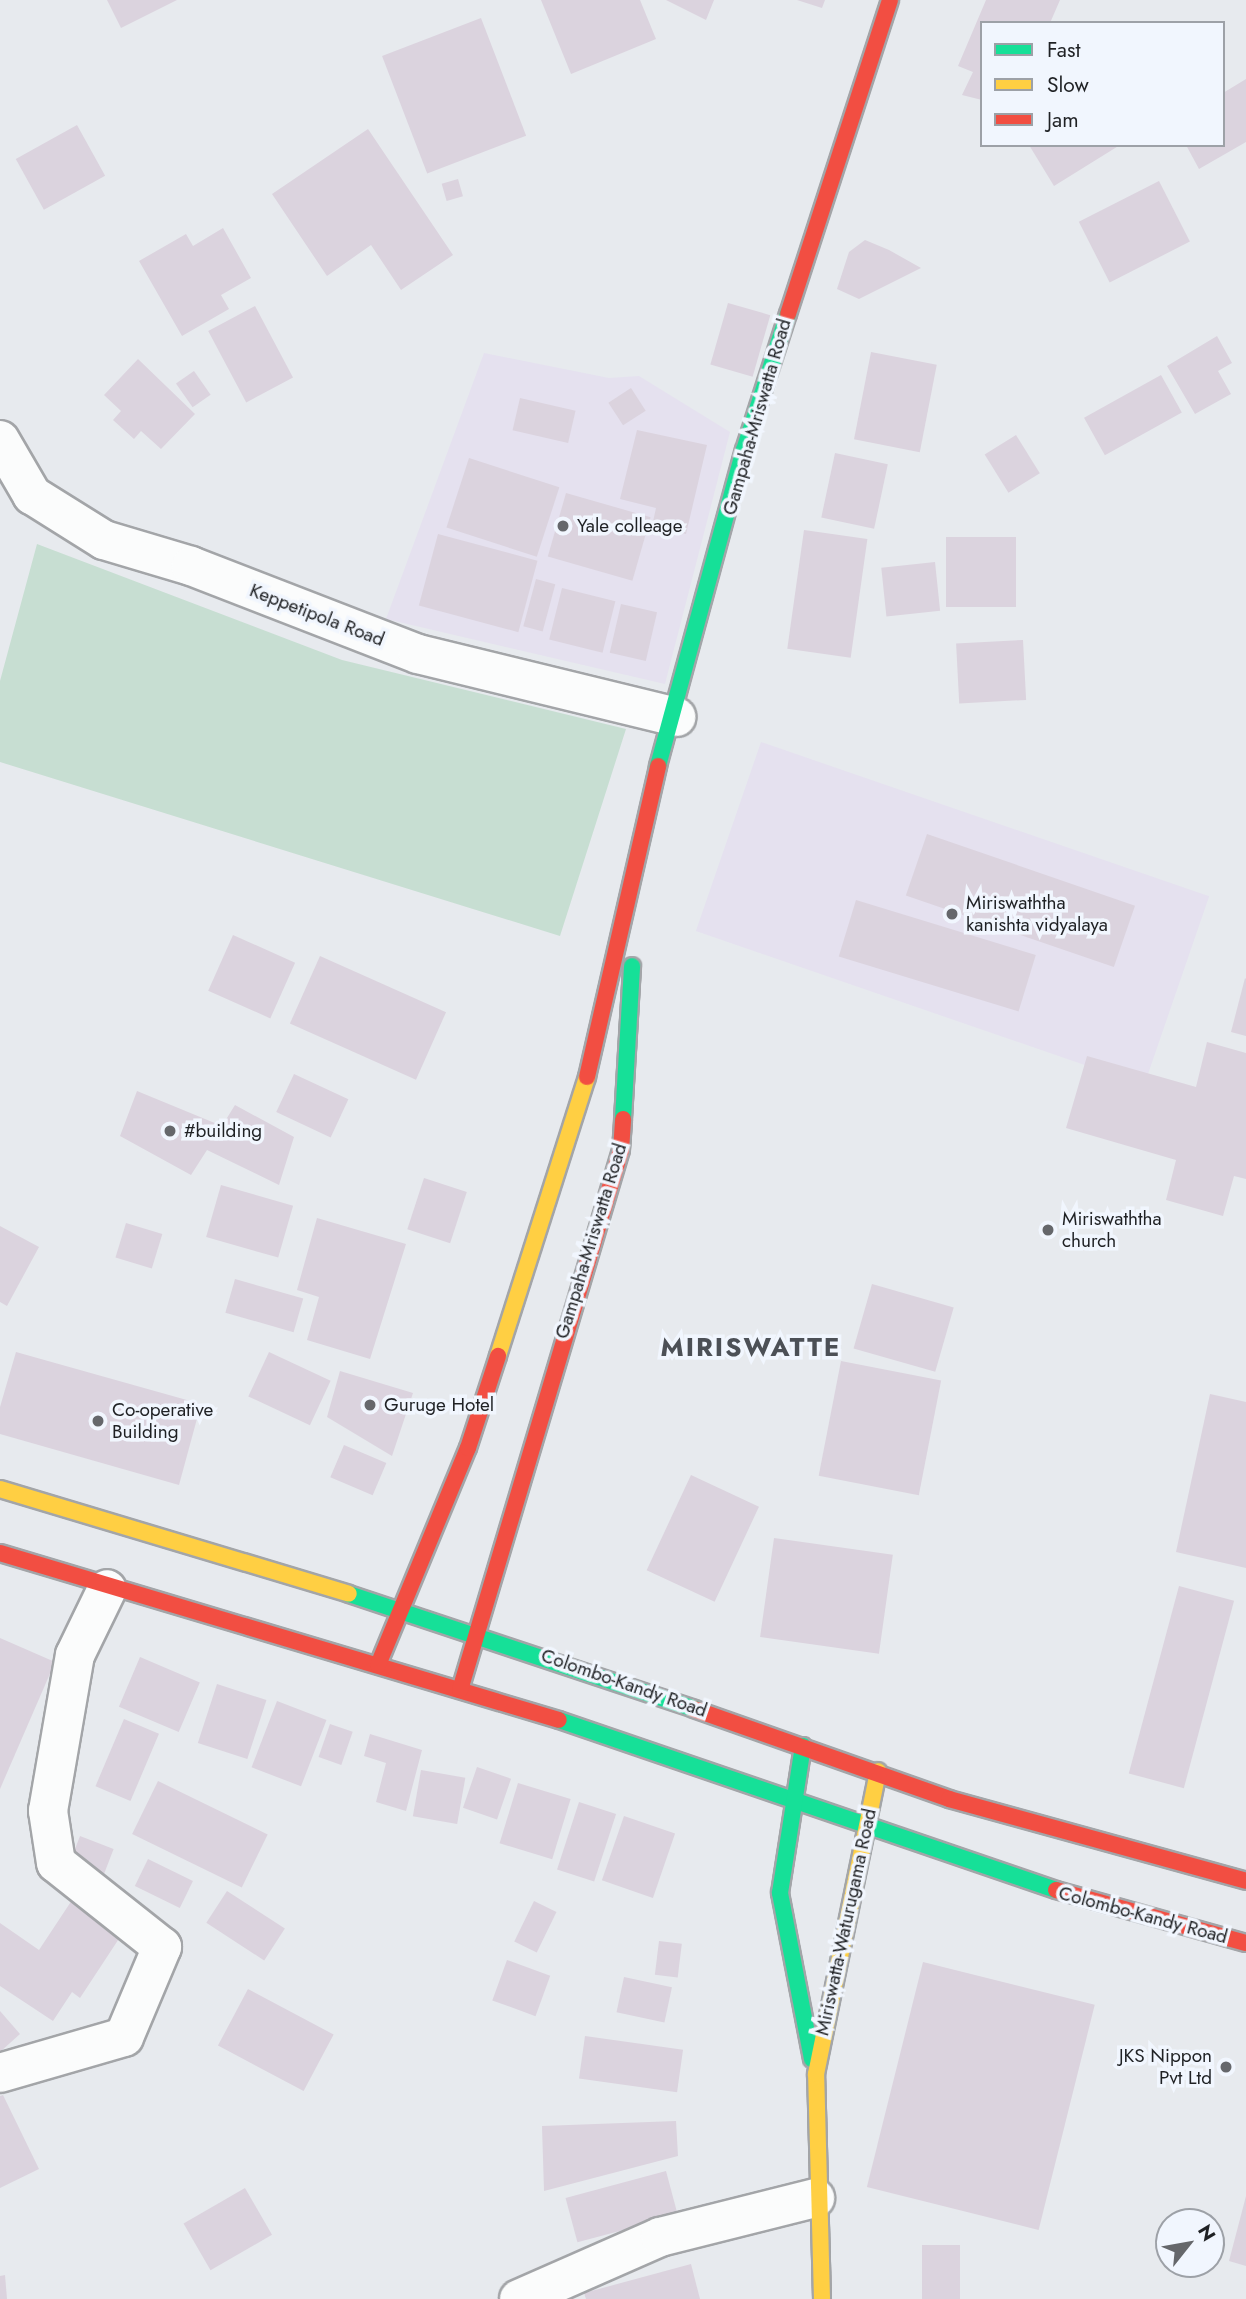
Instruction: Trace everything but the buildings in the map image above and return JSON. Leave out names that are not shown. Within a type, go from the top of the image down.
[{"type":"main road","name":"Gampaha-Mriswatta Road","points":[[378,1665],[468,1448],[591,1065],[639,838],[676,717],[744,450],[890,0]]},
{"type":"main road","name":"Gampaha-Mriswatta Road","points":[[460,1690],[475,1632],[621,1150],[639,838]]},
{"type":"main road","name":"Colombo-Kandy Road","points":[[0,1489],[475,1632],[878,1771],[949,1799],[1246,1881]]},
{"type":"main road","name":"Colombo-Kandy Road","points":[[0,1553],[107,1589],[460,1690],[1126,1913],[1246,1943]]},
{"type":"main road","name":"Miriswatta-Waturugama Road","points":[[803,1746],[790,1799],[780,1892],[816,2074]]},
{"type":"main road","name":"Miriswatta-Waturugama Road","points":[[822,2299],[815,2198],[816,2074],[864,1825],[878,1771]]},
{"type":"street","name":"Keppetipola Road","points":[[0,440],[32,495],[104,540],[191,566],[418,654],[676,717]]},
{"type":"street","points":[[0,2073],[124,2037],[162,1947],[56,1863],[48,1811],[75,1656],[107,1589]]},
{"type":"street","points":[[519,2299],[660,2237],[815,2198]]},
{"type":"shaded area","name":"Yale colleage","points":[[484,353],[609,378],[639,376],[730,432],[665,684],[386,619]]},
{"type":"shaded area","name":"Miriswaththa kanishta vidyalaya","points":[[761,742],[1209,896],[1144,1085],[696,931]]},
{"type":"green space","points":[[37,544],[342,660],[626,729],[560,936],[0,762],[0,681]]},
{"type":"traffic: fast","points":[[658,766],[744,450],[788,314]]},
{"type":"traffic: fast","points":[[623,1119],[632,966]]},
{"type":"traffic: fast","points":[[349,1594],[694,1709]]},
{"type":"traffic: fast","points":[[559,1720],[1056,1890]]},
{"type":"traffic: fast","points":[[803,1746],[780,1893],[812,2059]]},
{"type":"traffic: slow","points":[[498,1356],[587,1077]]},
{"type":"traffic: slow","points":[[0,1489],[349,1594]]},
{"type":"traffic: slow","points":[[822,2299],[816,2074],[878,1771]]},
{"type":"traffic: jam","points":[[788,314],[890,0]]},
{"type":"traffic: jam","points":[[587,1077],[658,766]]},
{"type":"traffic: jam","points":[[460,1690],[621,1150],[623,1119]]},
{"type":"traffic: jam","points":[[378,1665],[468,1448],[498,1356]]},
{"type":"traffic: jam","points":[[0,1553],[559,1720]]},
{"type":"traffic: jam","points":[[694,1709],[949,1799],[1246,1881]]},
{"type":"traffic: jam","points":[[1056,1890],[1246,1943]]},
{"type":"place","name":"Yale colleage","points":[[563,526]]},
{"type":"place","name":"Miriswaththa kanishta vidyalaya","points":[[952,914]]},
{"type":"place","name":"#building","points":[[170,1131]]},
{"type":"place","name":"Miriswaththa church","points":[[1048,1230]]},
{"type":"place","name":"Guruge Hotel","points":[[370,1405]]},
{"type":"place","name":"Co-operative Building","points":[[98,1421]]},
{"type":"place","name":"JKS Nippon Pvt Ltd","points":[[1226,2067]]},
{"type":"district","name":"MIRISWATTE","points":[[751,1348]]}]
